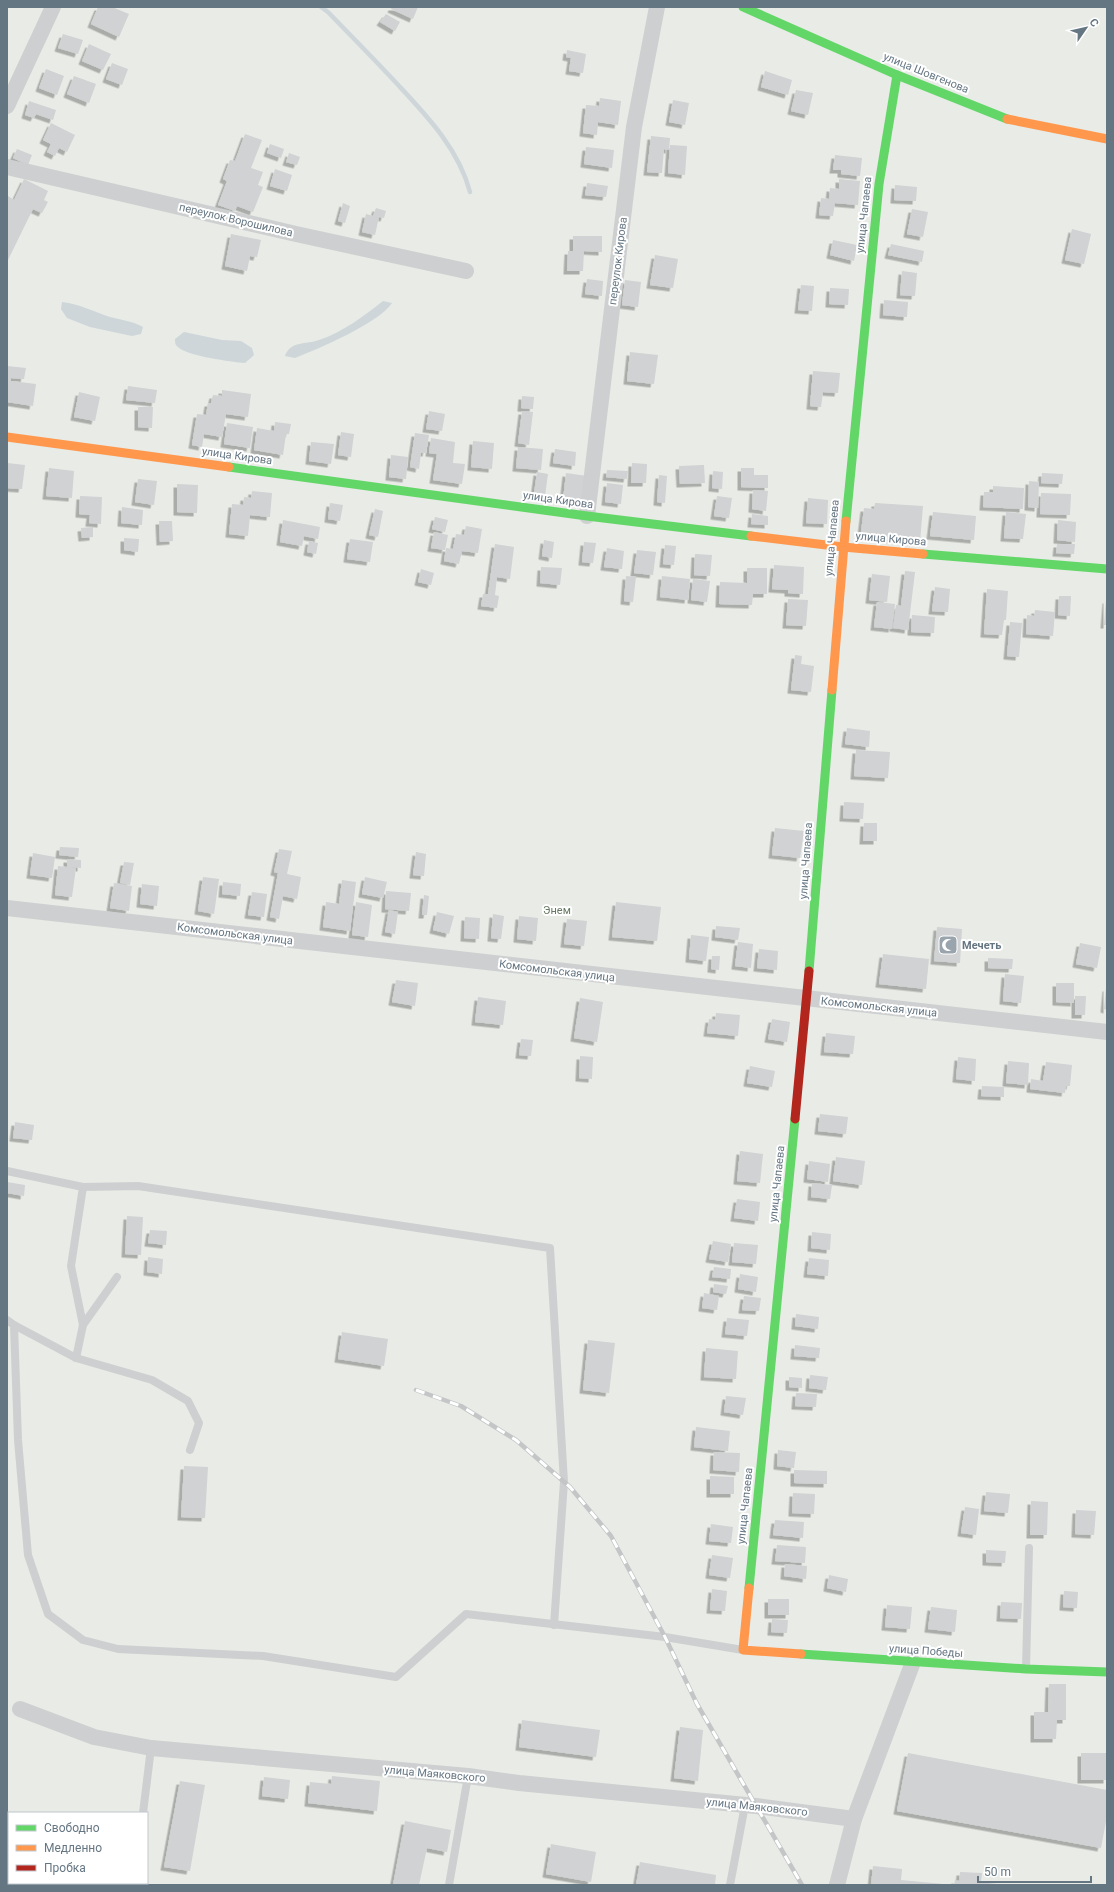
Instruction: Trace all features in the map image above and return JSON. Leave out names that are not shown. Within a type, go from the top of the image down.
[{"type":"street","points":[[7,106],[52,7]]},
{"type":"street","name":"переулок Кирова","points":[[587,516],[634,127],[657,7]]},
{"type":"street","name":"улица Шовгенова","points":[[743,7],[897,75],[1012,121],[1107,139]]},
{"type":"street","name":"улица Чапаева","points":[[743,1650],[807,999],[843,548],[879,184],[897,75]]},
{"type":"street","name":"переулок Ворошилова","points":[[7,167],[288,232],[466,270]]},
{"type":"street","name":"улица Кирова","points":[[7,437],[587,516],[843,548],[1107,569]]},
{"type":"street","name":"Комсомольская улица","points":[[7,908],[1107,1032]]},
{"type":"street","name":"улица Победы","points":[[743,1650],[1026,1669],[1107,1672]]},
{"type":"street","points":[[837,1885],[854,1819],[913,1662]]},
{"type":"street","name":"улица Маяковского","points":[[20,1709],[94,1737],[151,1748],[468,1776],[519,1783],[745,1805],[854,1819]]},
{"type":"lane","points":[[7,1171],[84,1187],[138,1186],[550,1248],[564,1482],[554,1625]]},
{"type":"lane","points":[[76,1358],[83,1325],[71,1266],[84,1187]]},
{"type":"lane","points":[[83,1325],[118,1277]]},
{"type":"lane","points":[[7,1320],[76,1358],[152,1380],[188,1401],[199,1423],[190,1450]]},
{"type":"lane","points":[[14,1325],[18,1440],[28,1555],[48,1614],[83,1640],[118,1649],[263,1656],[396,1677],[466,1614],[664,1637],[743,1650]]},
{"type":"lane","points":[[1026,1669],[1029,1548]]},
{"type":"lane","points":[[143,1812],[151,1748]]},
{"type":"lane","points":[[449,1885],[468,1776]]},
{"type":"lane","points":[[730,1885],[745,1805]]},
{"type":"green space","name":"Энем","points":[[7,7],[1107,7],[1107,1885],[7,1885]]},
{"type":"shaded area","points":[[383,301],[392,303],[375,319],[362,327],[295,358],[285,356],[291,347],[295,345],[328,337],[345,328]]},
{"type":"shaded area","points":[[62,302],[75,304],[110,317],[135,323],[143,327],[141,334],[132,336],[90,327],[67,318],[61,309]]},
{"type":"shaded area","points":[[184,332],[222,340],[241,341],[252,348],[254,355],[245,363],[210,358],[190,353],[177,346],[175,343],[175,339]]},
{"type":"building","points":[[98,7],[112,7],[129,14],[119,37],[91,24]]},
{"type":"building","points":[[392,7],[418,7],[413,19],[391,9]]},
{"type":"building","points":[[386,14],[400,22],[395,31],[380,22]]},
{"type":"building","points":[[63,34],[83,40],[78,54],[58,48]]},
{"type":"building","points":[[89,44],[111,54],[103,70],[82,61]]},
{"type":"building","points":[[567,50],[586,54],[583,73],[569,71],[571,58],[566,57]]},
{"type":"building","points":[[112,63],[128,69],[122,85],[106,79]]},
{"type":"building","points":[[46,69],[64,76],[57,95],[39,88]]},
{"type":"building","points":[[765,71],[792,80],[788,95],[761,87]]},
{"type":"building","points":[[74,76],[96,84],[89,103],[67,94]]},
{"type":"building","points":[[796,90],[813,93],[808,115],[791,111]]},
{"type":"building","points":[[600,98],[621,101],[618,125],[598,122],[597,135],[583,133],[586,105],[599,106]]},
{"type":"building","points":[[673,100],[689,103],[685,125],[669,122]]},
{"type":"building","points":[[29,101],[56,110],[53,120],[36,114],[34,118],[25,115]]},
{"type":"building","points":[[51,123],[75,135],[67,152],[59,148],[55,156],[47,152],[51,144],[43,140]]},
{"type":"building","points":[[245,134],[262,140],[251,168],[263,172],[258,185],[263,187],[253,212],[237,206],[235,211],[218,205],[227,181],[223,179],[230,160],[235,161]]},
{"type":"building","points":[[651,136],[670,138],[669,150],[664,149],[662,173],[647,172]]},
{"type":"building","points":[[270,144],[284,149],[281,158],[267,153]]},
{"type":"building","points":[[670,145],[687,146],[685,175],[668,173]]},
{"type":"building","points":[[586,147],[614,150],[612,168],[584,164]]},
{"type":"building","points":[[17,149],[32,155],[28,165],[13,158]]},
{"type":"building","points":[[289,153],[300,157],[297,165],[286,162]]},
{"type":"building","points":[[835,155],[862,158],[860,176],[841,174],[841,170],[833,170]]},
{"type":"building","points":[[275,169],[292,175],[287,191],[270,186]]},
{"type":"building","points":[[24,179],[48,191],[44,200],[48,202],[42,213],[33,209],[7,262],[7,198],[8,196],[14,200]]},
{"type":"building","points":[[839,179],[860,181],[858,205],[835,203],[833,216],[819,215],[821,198],[829,199],[830,188],[839,189]]},
{"type":"building","points":[[587,183],[608,186],[606,197],[585,195]]},
{"type":"building","points":[[895,185],[917,187],[916,201],[894,200]]},
{"type":"building","points":[[343,203],[350,206],[345,223],[338,221]]},
{"type":"building","points":[[376,208],[386,211],[384,218],[379,217],[375,235],[362,232],[366,214],[373,216]]},
{"type":"building","points":[[912,209],[928,212],[923,237],[907,234]]},
{"type":"building","points":[[1072,229],[1091,234],[1084,264],[1065,260]]},
{"type":"building","points":[[231,234],[261,240],[257,257],[250,256],[247,271],[225,266]]},
{"type":"building","points":[[573,236],[602,236],[602,252],[584,251],[583,271],[567,271],[568,251],[573,251]]},
{"type":"building","points":[[833,240],[857,245],[854,261],[830,255]]},
{"type":"building","points":[[891,244],[924,251],[922,262],[888,255]]},
{"type":"building","points":[[655,255],[678,259],[673,288],[650,285]]},
{"type":"building","points":[[902,271],[917,273],[915,296],[900,295]]},
{"type":"building","points":[[587,279],[603,281],[602,296],[585,294]]},
{"type":"building","points":[[625,280],[641,282],[638,307],[622,305]]},
{"type":"building","points":[[801,285],[814,286],[812,311],[798,310]]},
{"type":"building","points":[[830,288],[849,289],[848,305],[829,304]]},
{"type":"building","points":[[884,300],[908,302],[907,317],[883,315]]},
{"type":"building","points":[[630,352],[658,355],[654,384],[627,381]]},
{"type":"building","points":[[7,366],[26,368],[24,379],[11,378],[11,381],[36,384],[33,406],[7,402]]},
{"type":"building","points":[[813,371],[840,373],[838,393],[823,392],[821,407],[810,406]]},
{"type":"building","points":[[128,386],[157,390],[155,403],[126,400]]},
{"type":"building","points":[[222,390],[251,394],[248,417],[226,414],[222,437],[204,434],[202,447],[192,445],[197,414],[206,415],[208,403],[211,403],[213,395],[222,396]]},
{"type":"building","points":[[79,392],[100,397],[95,421],[74,417]]},
{"type":"building","points":[[522,396],[534,397],[533,409],[521,408]]},
{"type":"building","points":[[138,407],[153,407],[152,428],[138,427]]},
{"type":"building","points":[[429,411],[445,414],[442,431],[426,429]]},
{"type":"building","points":[[522,411],[533,412],[529,445],[518,443]]},
{"type":"building","points":[[275,422],[291,424],[289,434],[286,434],[283,455],[254,450],[257,428],[274,431]]},
{"type":"building","points":[[227,423],[253,427],[250,448],[224,444]]},
{"type":"building","points":[[341,432],[354,434],[351,457],[338,455]]},
{"type":"building","points":[[415,433],[429,435],[426,453],[421,453],[419,469],[410,467]]},
{"type":"building","points":[[431,438],[455,442],[453,463],[465,464],[462,484],[433,480],[437,454],[429,453]]},
{"type":"building","points":[[473,441],[494,443],[492,469],[471,467]]},
{"type":"building","points":[[311,442],[334,444],[331,464],[309,461]]},
{"type":"building","points":[[518,447],[543,449],[541,470],[516,468]]},
{"type":"building","points":[[555,449],[576,452],[575,466],[553,463]]},
{"type":"building","points":[[391,455],[408,457],[406,479],[389,477]]},
{"type":"building","points":[[7,463],[25,465],[22,489],[7,488]]},
{"type":"building","points":[[632,463],[647,464],[646,483],[631,483]]},
{"type":"building","points":[[704,465],[705,483],[680,484],[679,466]]},
{"type":"building","points":[[49,468],[74,471],[72,498],[46,496]]},
{"type":"building","points":[[741,468],[754,468],[754,475],[768,475],[768,488],[741,487]]},
{"type":"building","points":[[607,470],[628,471],[627,479],[606,477]]},
{"type":"building","points":[[713,471],[723,472],[722,489],[712,488]]},
{"type":"building","points":[[537,472],[548,474],[545,496],[534,494]]},
{"type":"building","points":[[566,473],[587,476],[583,503],[563,500]]},
{"type":"building","points":[[1042,473],[1063,474],[1062,484],[1041,483]]},
{"type":"building","points":[[659,475],[667,476],[665,503],[657,502]]},
{"type":"building","points":[[138,479],[157,481],[154,505],[135,502]]},
{"type":"building","points":[[1029,481],[1039,482],[1038,508],[1028,507]]},
{"type":"building","points":[[607,483],[623,485],[621,504],[605,502]]},
{"type":"building","points":[[177,484],[198,485],[197,513],[177,512]]},
{"type":"building","points":[[993,486],[1024,488],[1023,509],[983,507],[984,492],[993,492]]},
{"type":"building","points":[[753,490],[768,491],[766,511],[752,509]]},
{"type":"building","points":[[252,491],[272,493],[270,517],[250,515],[248,536],[229,534],[232,504],[243,505],[244,497],[251,498]]},
{"type":"building","points":[[1041,493],[1071,494],[1070,515],[1040,514]]},
{"type":"building","points":[[80,496],[102,497],[101,524],[89,523],[90,515],[79,514]]},
{"type":"building","points":[[717,496],[732,498],[729,518],[714,516]]},
{"type":"building","points":[[808,498],[828,500],[827,524],[806,523]]},
{"type":"building","points":[[330,503],[343,505],[340,521],[328,519]]},
{"type":"building","points":[[875,503],[923,506],[920,542],[883,539],[883,534],[861,532],[864,508],[874,509]]},
{"type":"building","points":[[122,507],[143,510],[142,525],[121,523]]},
{"type":"building","points":[[375,509],[383,511],[378,537],[369,535]]},
{"type":"building","points":[[933,512],[976,516],[974,540],[930,536]]},
{"type":"building","points":[[1006,512],[1026,514],[1023,539],[1004,538]]},
{"type":"building","points":[[752,514],[768,516],[768,525],[751,524]]},
{"type":"building","points":[[435,517],[448,520],[445,532],[432,529]]},
{"type":"building","points":[[283,520],[320,527],[318,539],[304,536],[302,546],[280,542]]},
{"type":"building","points":[[1058,520],[1076,522],[1075,542],[1057,540]]},
{"type":"building","points":[[159,521],[172,521],[173,541],[160,542]]},
{"type":"building","points":[[466,526],[482,529],[478,553],[462,551],[459,564],[444,561],[446,548],[453,549],[456,534],[464,535]]},
{"type":"building","points":[[93,527],[93,537],[82,538],[81,528]]},
{"type":"building","points":[[434,532],[448,535],[445,550],[431,548]]},
{"type":"building","points":[[124,538],[139,539],[138,552],[124,550]]},
{"type":"building","points":[[350,539],[373,542],[370,562],[347,559]]},
{"type":"building","points":[[544,540],[554,542],[552,558],[542,556]]},
{"type":"building","points":[[309,541],[318,543],[316,554],[307,552]]},
{"type":"building","points":[[584,542],[596,543],[593,563],[582,562]]},
{"type":"building","points":[[495,544],[514,547],[510,579],[497,577],[495,595],[499,596],[497,608],[481,606],[483,594],[488,594]]},
{"type":"building","points":[[1057,544],[1075,544],[1074,554],[1056,553]]},
{"type":"building","points":[[665,545],[676,546],[674,565],[663,564]]},
{"type":"building","points":[[607,548],[624,551],[622,569],[604,567]]},
{"type":"building","points":[[637,550],[656,552],[653,575],[634,573]]},
{"type":"building","points":[[695,554],[712,555],[710,576],[694,575]]},
{"type":"building","points":[[774,565],[804,567],[803,594],[788,593],[788,590],[772,589]]},
{"type":"building","points":[[541,567],[562,568],[560,585],[540,583]]},
{"type":"building","points":[[747,568],[767,568],[767,594],[753,594],[752,605],[719,604],[720,582],[747,583]]},
{"type":"building","points":[[421,569],[434,573],[431,585],[418,582]]},
{"type":"building","points":[[905,571],[915,572],[908,630],[893,628],[896,605],[901,606]]},
{"type":"building","points":[[872,574],[890,576],[887,602],[869,600]]},
{"type":"building","points":[[626,576],[636,577],[633,602],[624,601]]},
{"type":"building","points":[[662,576],[690,579],[688,600],[660,597]]},
{"type":"building","points":[[693,579],[710,581],[707,602],[691,600]]},
{"type":"building","points":[[935,587],[950,589],[948,612],[932,611]]},
{"type":"building","points":[[987,589],[1008,591],[1006,620],[1004,620],[1002,635],[984,634]]},
{"type":"building","points":[[1059,596],[1071,596],[1070,616],[1058,615]]},
{"type":"building","points":[[788,599],[808,600],[806,626],[786,625]]},
{"type":"building","points":[[1106,600],[1107,625],[1104,625]]},
{"type":"building","points":[[877,602],[895,604],[892,629],[874,627]]},
{"type":"building","points":[[1035,610],[1055,612],[1053,636],[1026,634],[1027,615],[1034,616]]},
{"type":"building","points":[[912,615],[935,617],[934,633],[911,632]]},
{"type":"building","points":[[1010,622],[1022,623],[1019,657],[1007,656]]},
{"type":"building","points":[[795,655],[802,656],[801,664],[814,666],[811,692],[791,690]]},
{"type":"building","points":[[847,728],[870,731],[869,747],[845,744]]},
{"type":"building","points":[[856,750],[890,752],[888,778],[854,776]]},
{"type":"building","points":[[844,802],[864,803],[863,819],[843,818]]},
{"type":"building","points":[[864,823],[877,823],[877,841],[863,841]]},
{"type":"building","points":[[775,828],[804,831],[800,858],[772,855]]},
{"type":"building","points":[[60,847],[79,848],[78,857],[59,855]]},
{"type":"building","points":[[279,849],[292,851],[287,874],[301,877],[297,899],[283,896],[279,919],[270,917],[278,873],[274,872]]},
{"type":"building","points":[[416,852],[426,854],[424,876],[413,875]]},
{"type":"building","points":[[33,853],[55,857],[52,878],[30,875]]},
{"type":"building","points":[[67,859],[81,860],[81,868],[68,867],[76,868],[72,897],[55,895],[58,866],[67,867]]},
{"type":"building","points":[[124,862],[134,863],[130,885],[120,883]]},
{"type":"building","points":[[203,877],[219,879],[214,914],[198,911]]},
{"type":"building","points":[[365,877],[387,882],[383,898],[362,894]]},
{"type":"building","points":[[342,880],[356,882],[350,931],[323,927],[326,902],[339,904]]},
{"type":"building","points":[[223,882],[241,884],[240,896],[222,894]]},
{"type":"building","points":[[114,883],[132,886],[129,911],[110,908]]},
{"type":"building","points":[[142,884],[159,886],[157,906],[140,904]]},
{"type":"building","points":[[386,891],[411,893],[409,911],[385,909]]},
{"type":"building","points":[[252,892],[267,894],[264,917],[248,915]]},
{"type":"building","points":[[424,895],[429,896],[427,915],[422,915]]},
{"type":"building","points":[[356,902],[372,905],[368,937],[352,935]]},
{"type":"building","points":[[616,902],[661,907],[657,941],[612,937]]},
{"type":"building","points":[[389,910],[398,912],[395,934],[385,932]]},
{"type":"building","points":[[437,912],[454,916],[449,934],[433,930]]},
{"type":"building","points":[[493,914],[504,916],[501,939],[491,938]]},
{"type":"building","points":[[519,916],[538,918],[536,941],[517,939]]},
{"type":"building","points":[[465,917],[480,918],[479,939],[464,938]]},
{"type":"building","points":[[567,919],[587,921],[584,946],[564,944]]},
{"type":"building","points":[[716,926],[740,928],[738,940],[715,937]]},
{"type":"building","name":"Мечеть","points":[[937,927],[962,929],[960,963],[934,961]]},
{"type":"building","points":[[691,935],[709,937],[706,961],[689,959]]},
{"type":"building","points":[[738,942],[753,944],[751,968],[735,966]]},
{"type":"building","points":[[1080,943],[1101,947],[1097,968],[1076,964]]},
{"type":"building","points":[[759,949],[778,951],[777,970],[757,968]]},
{"type":"building","points":[[883,954],[929,959],[926,989],[879,984]]},
{"type":"building","points":[[712,956],[720,956],[719,970],[711,969]]},
{"type":"building","points":[[988,958],[1013,959],[1012,969],[988,968]]},
{"type":"building","points":[[1005,974],[1024,976],[1021,1003],[1003,1001]]},
{"type":"building","points":[[396,980],[418,983],[415,1006],[392,1002]]},
{"type":"building","points":[[1056,983],[1074,983],[1074,1003],[1056,1002]]},
{"type":"building","points":[[1107,988],[1107,1010],[1104,1009]]},
{"type":"building","points":[[1075,996],[1086,996],[1085,1015],[1075,1015]]},
{"type":"building","points":[[478,997],[506,1001],[503,1025],[475,1022]]},
{"type":"building","points":[[580,998],[603,1002],[597,1042],[574,1038]]},
{"type":"building","points":[[716,1013],[740,1015],[738,1036],[707,1033],[709,1019],[715,1020]]},
{"type":"building","points":[[772,1019],[790,1022],[787,1042],[768,1039]]},
{"type":"building","points":[[826,1033],[855,1036],[853,1054],[824,1052]]},
{"type":"building","points":[[521,1039],[533,1040],[531,1056],[519,1055]]},
{"type":"building","points":[[580,1056],[593,1057],[592,1079],[579,1078]]},
{"type":"building","points":[[958,1057],[976,1059],[975,1081],[956,1079]]},
{"type":"building","points":[[1008,1061],[1029,1063],[1028,1085],[1006,1083]]},
{"type":"building","points":[[1046,1062],[1072,1065],[1070,1086],[1066,1086],[1065,1093],[1030,1089],[1031,1079],[1043,1081]]},
{"type":"building","points":[[750,1066],[775,1071],[772,1087],[747,1083]]},
{"type":"building","points":[[982,1086],[1004,1087],[1004,1097],[981,1096]]},
{"type":"building","points":[[820,1114],[848,1117],[846,1134],[818,1131]]},
{"type":"building","points":[[15,1122],[34,1125],[32,1140],[13,1138]]},
{"type":"building","points":[[740,1151],[763,1154],[760,1183],[737,1181]]},
{"type":"building","points":[[836,1157],[865,1161],[862,1185],[833,1181]]},
{"type":"building","points":[[809,1161],[830,1164],[828,1182],[807,1179]]},
{"type":"building","points":[[7,1182],[25,1185],[24,1196],[7,1193]]},
{"type":"building","points":[[812,1183],[832,1185],[830,1199],[811,1197]]},
{"type":"building","points":[[737,1199],[760,1202],[758,1221],[734,1218]]},
{"type":"building","points":[[127,1216],[143,1217],[141,1255],[125,1254]]},
{"type":"building","points":[[150,1230],[167,1231],[166,1245],[148,1243]]},
{"type":"building","points":[[812,1232],[831,1234],[830,1250],[811,1248]]},
{"type":"building","points":[[713,1241],[731,1244],[728,1262],[709,1259]]},
{"type":"building","points":[[734,1243],[758,1245],[756,1264],[732,1262]]},
{"type":"building","points":[[148,1257],[163,1259],[162,1274],[147,1272]]},
{"type":"building","points":[[809,1258],[829,1260],[828,1276],[807,1274]]},
{"type":"building","points":[[714,1267],[731,1269],[730,1279],[712,1277]]},
{"type":"building","points":[[740,1274],[758,1277],[756,1292],[738,1289]]},
{"type":"building","points":[[714,1284],[728,1286],[726,1294],[713,1292]]},
{"type":"building","points":[[704,1293],[719,1296],[717,1310],[702,1308]]},
{"type":"building","points":[[744,1296],[761,1298],[759,1311],[742,1310]]},
{"type":"building","points":[[796,1314],[819,1317],[818,1329],[795,1326]]},
{"type":"building","points":[[727,1318],[749,1320],[747,1336],[725,1334]]},
{"type":"building","points":[[342,1332],[388,1339],[384,1366],[338,1359]]},
{"type":"building","points":[[588,1340],[615,1343],[609,1393],[583,1390]]},
{"type":"building","points":[[795,1345],[820,1348],[819,1358],[794,1356]]},
{"type":"building","points":[[706,1348],[738,1351],[736,1379],[704,1377]]},
{"type":"building","points":[[810,1375],[828,1377],[826,1390],[809,1388]]},
{"type":"building","points":[[789,1377],[802,1378],[802,1388],[789,1387]]},
{"type":"building","points":[[796,1393],[817,1394],[816,1407],[795,1406]]},
{"type":"building","points":[[726,1396],[746,1398],[743,1415],[724,1412]]},
{"type":"building","points":[[696,1427],[730,1431],[728,1451],[694,1447]]},
{"type":"building","points":[[778,1450],[796,1452],[794,1468],[777,1466]]},
{"type":"building","points":[[714,1452],[740,1453],[739,1472],[713,1470]]},
{"type":"building","points":[[184,1466],[208,1467],[205,1518],[181,1517]]},
{"type":"building","points":[[794,1470],[827,1471],[827,1484],[794,1483]]},
{"type":"building","points":[[710,1476],[734,1477],[734,1494],[710,1494]]},
{"type":"building","points":[[986,1492],[1010,1494],[1008,1513],[984,1511]]},
{"type":"building","points":[[793,1493],[815,1494],[814,1514],[792,1513]]},
{"type":"building","points":[[1031,1501],[1048,1502],[1047,1535],[1030,1535]]},
{"type":"building","points":[[965,1507],[979,1509],[976,1535],[961,1533]]},
{"type":"building","points":[[1076,1510],[1096,1511],[1094,1535],[1075,1534]]},
{"type":"building","points":[[775,1520],[804,1522],[803,1538],[773,1535]]},
{"type":"building","points":[[711,1524],[733,1527],[731,1543],[709,1541]]},
{"type":"building","points":[[777,1545],[806,1547],[805,1563],[775,1561]]},
{"type":"building","points":[[986,1550],[1006,1551],[1005,1563],[986,1562]]},
{"type":"building","points":[[712,1555],[733,1558],[730,1578],[709,1575]]},
{"type":"building","points":[[785,1564],[807,1566],[806,1579],[784,1576]]},
{"type":"building","points":[[829,1575],[848,1579],[846,1592],[827,1588]]},
{"type":"building","points":[[712,1589],[727,1591],[725,1611],[710,1610]]},
{"type":"building","points":[[1064,1591],[1078,1592],[1077,1608],[1063,1607]]},
{"type":"building","points":[[768,1599],[789,1599],[789,1615],[768,1615]]},
{"type":"building","points":[[1001,1602],[1022,1603],[1021,1619],[1000,1618]]},
{"type":"building","points":[[887,1605],[912,1607],[910,1629],[885,1627]]},
{"type":"building","points":[[931,1607],[957,1610],[955,1632],[928,1629]]},
{"type":"building","points":[[772,1619],[788,1620],[787,1633],[771,1632]]},
{"type":"building","points":[[1049,1684],[1066,1684],[1066,1720],[1057,1720],[1056,1739],[1034,1739],[1034,1712],[1048,1712]]},
{"type":"building","points":[[522,1720],[600,1730],[596,1757],[519,1747]]},
{"type":"building","points":[[680,1727],[703,1730],[698,1781],[674,1778]]},
{"type":"building","points":[[908,1753],[1107,1790],[1107,1816],[1101,1848],[897,1811]]},
{"type":"building","points":[[1081,1753],[1107,1753],[1107,1780],[1081,1780]]},
{"type":"building","points":[[332,1776],[380,1781],[377,1811],[308,1803],[310,1782],[331,1784]]},
{"type":"building","points":[[264,1777],[290,1780],[288,1799],[262,1796]]},
{"type":"building","points":[[180,1781],[205,1785],[190,1871],[164,1867]]},
{"type":"building","points":[[405,1821],[451,1830],[447,1852],[427,1848],[419,1885],[393,1885]]},
{"type":"building","points":[[551,1844],[596,1852],[591,1882],[546,1874]]},
{"type":"building","points":[[640,1862],[716,1875],[715,1885],[636,1885]]},
{"type":"building","points":[[873,1866],[902,1869],[901,1880],[954,1885],[871,1885]]},
{"type":"building","points":[[960,1872],[982,1873],[981,1882],[1004,1885],[954,1885],[955,1880],[959,1881]]},
{"type":"waterway","points":[[321,7],[328,12],[373,58],[432,122],[458,162],[470,192]]},
{"type":"railway","points":[[416,1390],[461,1406],[516,1440],[570,1487],[611,1536],[665,1637],[697,1704],[802,1885]]},
{"type":"traffic: fast","points":[[743,7],[897,75],[1007,119]]},
{"type":"traffic: fast","points":[[846,521],[879,184],[897,75]]},
{"type":"traffic: fast","points":[[229,467],[587,516],[751,536]]},
{"type":"traffic: fast","points":[[923,554],[1107,569]]},
{"type":"traffic: fast","points":[[809,971],[832,690]]},
{"type":"traffic: fast","points":[[749,1588],[795,1119]]},
{"type":"traffic: fast","points":[[801,1654],[1026,1669],[1107,1672]]},
{"type":"traffic: slow","points":[[1007,119],[1107,139]]},
{"type":"traffic: slow","points":[[7,437],[229,467]]},
{"type":"traffic: slow","points":[[832,690],[846,521]]},
{"type":"traffic: slow","points":[[751,536],[843,547],[923,554]]},
{"type":"traffic: slow","points":[[749,1588],[743,1650],[801,1654]]},
{"type":"traffic: jam","points":[[795,1119],[809,971]]},
{"type":"place","name":"Мечеть","points":[[948,945]]}]
